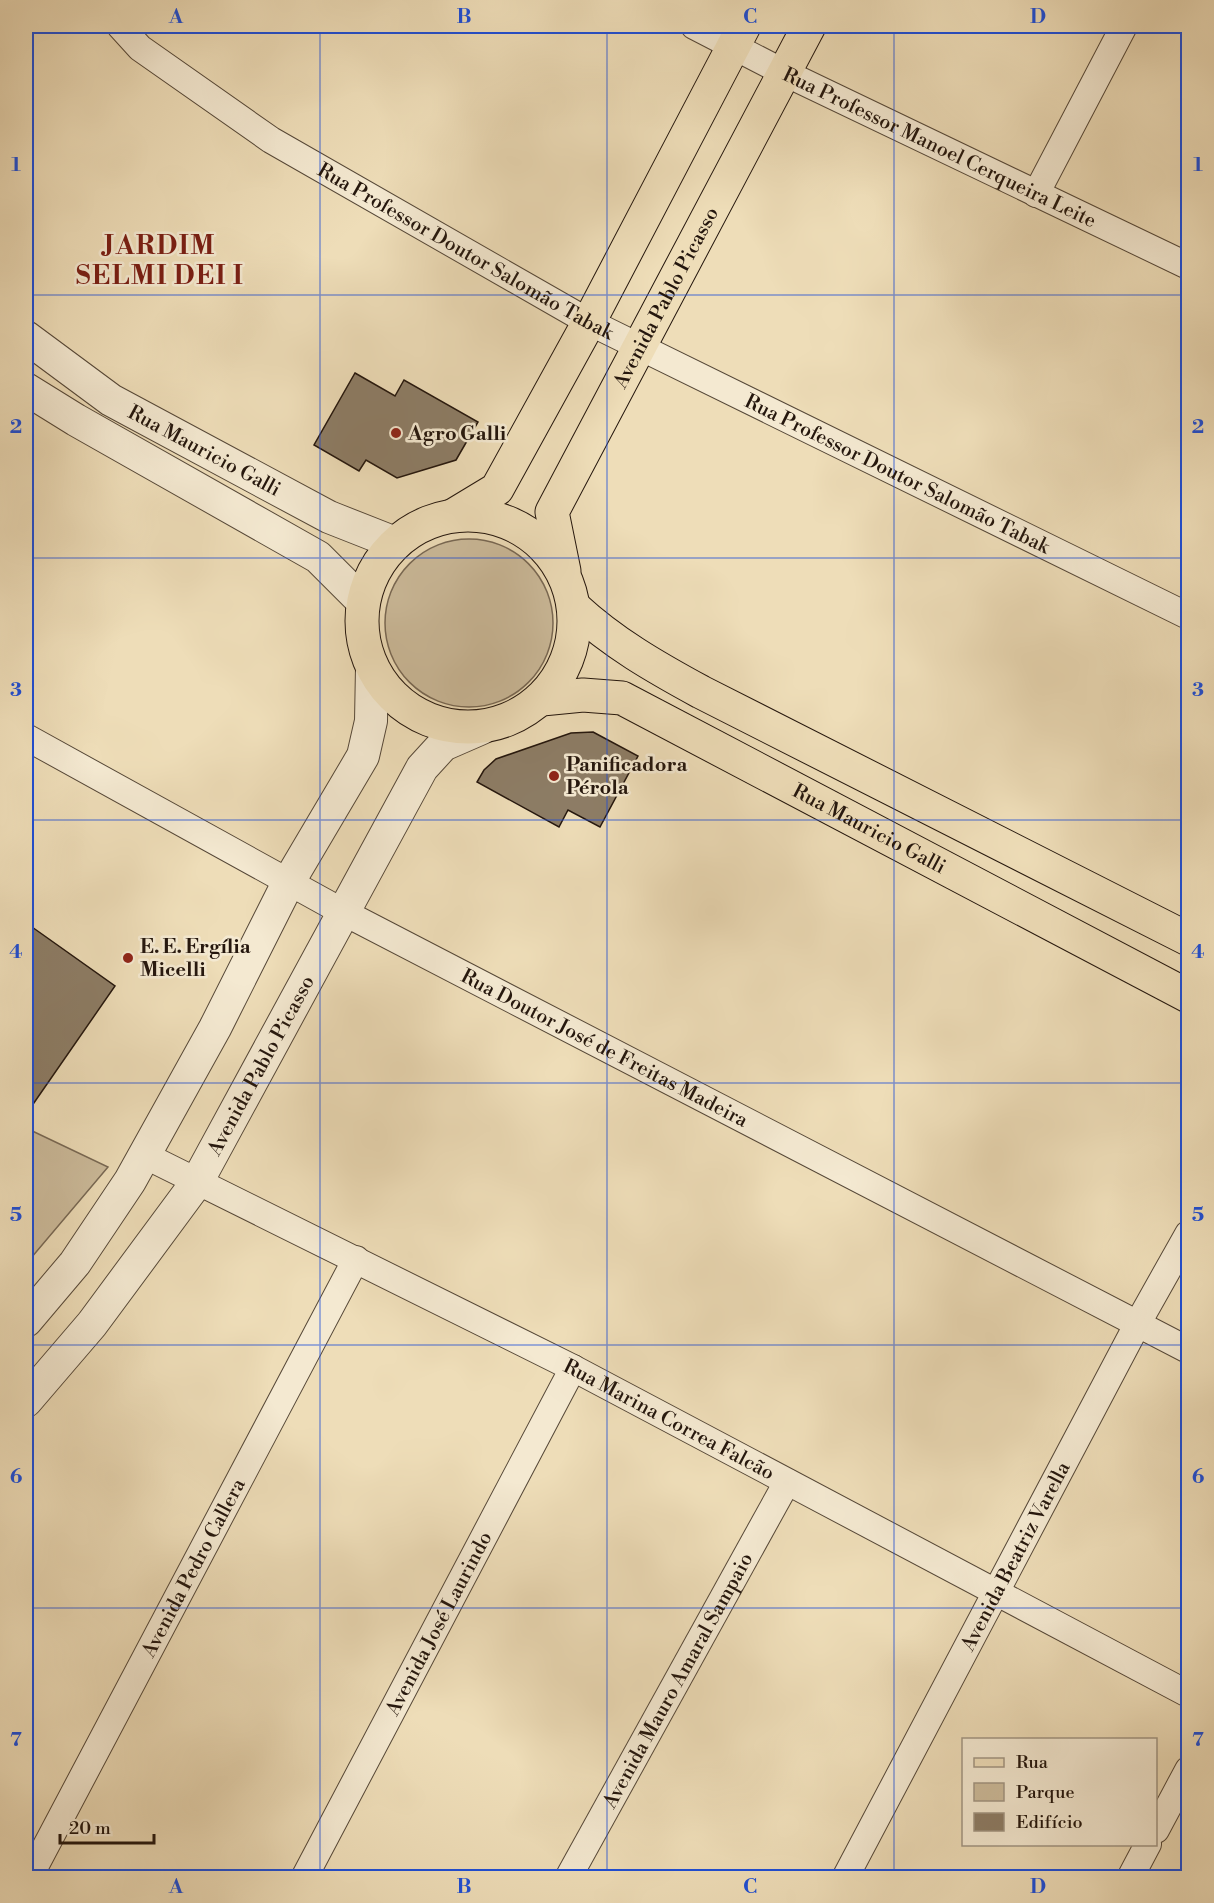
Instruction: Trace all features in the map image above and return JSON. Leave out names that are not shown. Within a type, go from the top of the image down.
[{"type":"main road","name":"Avenida Pablo Picasso","points":[[564,576],[552,512],[810,26]]},
{"type":"main road","points":[[454,515],[488,516],[519,527],[546,548],[564,576],[574,608],[577,628],[562,673],[542,699],[514,718],[482,728],[448,727],[417,715],[389,694],[372,667],[362,635],[363,602],[375,570],[394,543],[422,525],[454,515],[497,489],[589,322],[738,36]]},
{"type":"main road","points":[[574,608],[602,633],[633,655],[701,692],[1188,939]]},
{"type":"main road","name":"Rua Mauricio Galli","points":[[542,699],[583,695],[622,698],[1188,996]]},
{"type":"street","name":"Rua Professor Doutor Salomão Tabak","points":[[120,26],[140,48],[271,140],[589,322],[1188,616]]},
{"type":"street","name":"Rua Professor Manoel Cerqueira Leite","points":[[694,26],[738,36],[784,73],[1188,266]]},
{"type":"street","points":[[1036,194],[1124,26]]},
{"type":"street","name":"Rua Mauricio Galli","points":[[26,337],[111,400],[328,517],[394,543]]},
{"type":"street","name":"Rua Mauricio Galli","points":[[26,389],[76,420],[318,557],[363,602]]},
{"type":"street","points":[[26,1321],[75,1263],[144,1155],[215,1028],[288,883],[363,756],[370,721],[372,667]]},
{"type":"street","name":"Avenida Pablo Picasso","points":[[26,1401],[92,1324],[197,1182],[422,768],[443,745],[482,728]]},
{"type":"street","name":"Rua Doutor José de Freitas Madeira","points":[[26,737],[288,883],[1188,1350]]},
{"type":"street","name":"Rua Marina Correa Falcão","points":[[144,1155],[573,1368],[1188,1694]]},
{"type":"street","name":"Avenida Beatriz Varella","points":[[845,1878],[1138,1323],[1188,1234]]},
{"type":"street","name":"Avenida Pedro Callera","points":[[29,1878],[356,1259]]},
{"type":"street","name":"Avenida José Laurindo","points":[[304,1878],[573,1368]]},
{"type":"street","name":"Avenida Mauro Amaral Sampaio","points":[[568,1878],[787,1482]]},
{"type":"street","points":[[1157,1826],[1188,1770]]},
{"type":"street","points":[[1130,1878],[1147,1846]]},
{"type":"green space","points":[[469,539],[485,540],[501,545],[529,563],[547,591],[552,607],[552,639],[547,655],[529,683],[501,701],[485,706],[469,707],[453,706],[437,701],[409,683],[391,655],[386,639],[385,623],[386,607],[391,591],[409,563],[437,545],[453,540]]},
{"type":"green space","points":[[26,1128],[108,1167],[26,1264]]},
{"type":"building","name":"Agro Galli","points":[[355,373],[395,396],[404,380],[478,422],[456,460],[397,478],[366,460],[359,471],[314,445]]},
{"type":"building","name":"Panificadora Pérola","points":[[593,732],[638,756],[600,827],[568,810],[559,827],[477,782],[484,770],[496,759],[571,733]]},
{"type":"building","points":[[32,927],[115,986],[29,1110],[26,1107],[26,936]]},
{"type":"place","name":"Agro Galli","points":[[396,433]]},
{"type":"place","name":"Panificadora Pérola","points":[[554,776]]},
{"type":"place","name":"E. E. Ergília Micelli","points":[[128,958]]},
{"type":"district","name":"JARDIM SELMI DEI I","points":[[160,260]]}]
